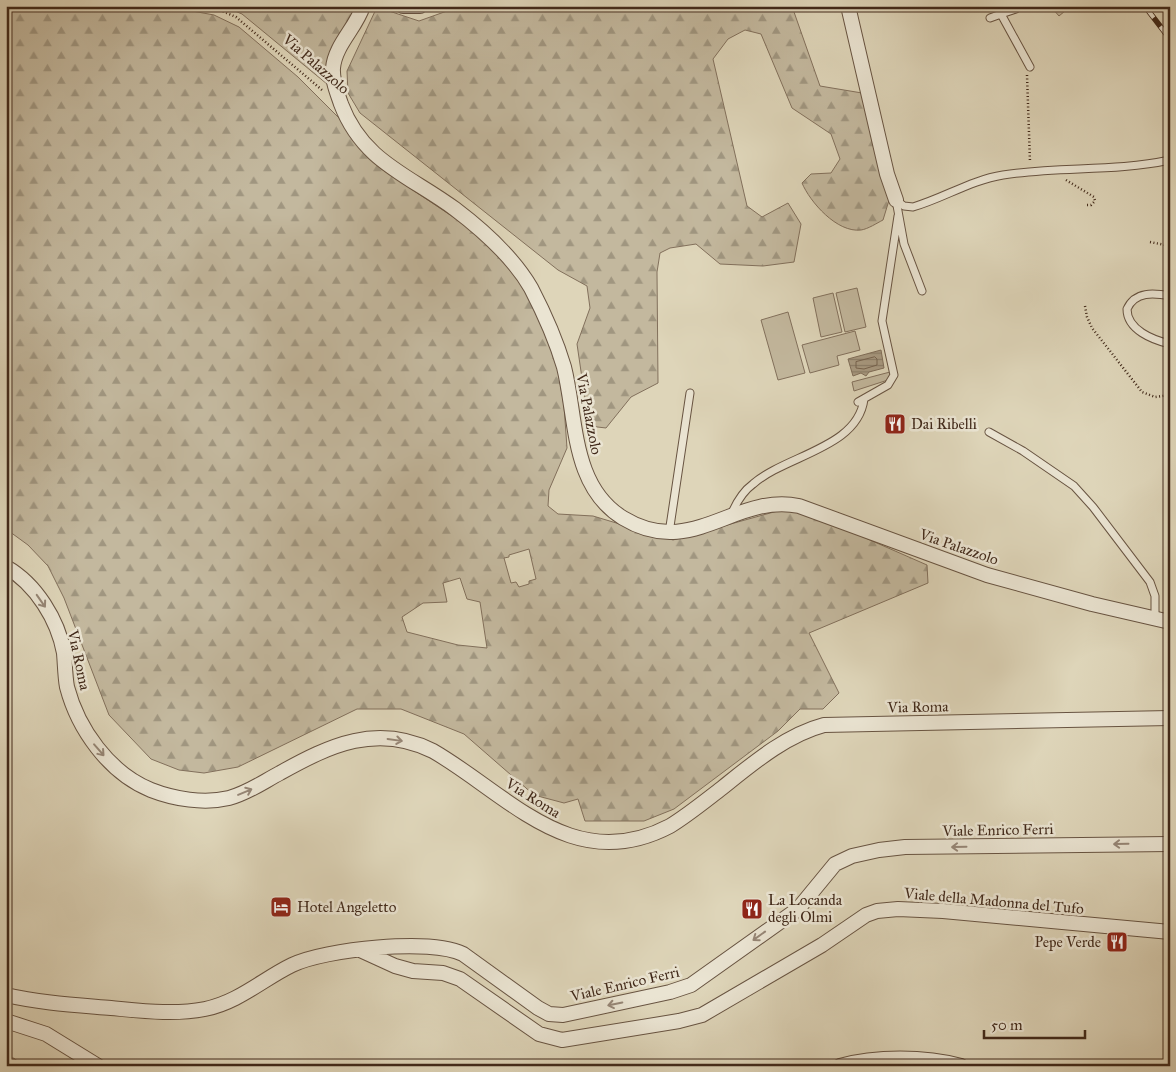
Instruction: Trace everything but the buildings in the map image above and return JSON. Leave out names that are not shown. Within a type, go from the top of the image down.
[{"type":"street","points":[[342,107],[333,79],[334,63],[362,6]]},
{"type":"street","points":[[403,6],[420,6]]},
{"type":"street","points":[[848,6],[887,174],[896,200]]},
{"type":"street","name":"Via Palazzolo","points":[[342,107],[355,133],[375,156],[467,219],[495,243],[519,271],[537,300],[559,352],[570,393],[580,457],[590,481],[603,501],[620,516],[638,526],[669,533],[695,529],[772,505],[792,504],[981,573],[1086,603],[1170,622]]},
{"type":"street","name":"Via Roma","points":[[6,567],[34,591],[54,623],[62,649],[71,698],[79,718],[96,746],[112,763],[137,783],[152,790],[176,797],[215,800],[230,798],[248,791],[338,744],[358,739],[383,738],[414,743],[433,751],[547,827],[587,840],[616,842],[641,837],[676,822],[776,748],[797,735],[824,725],[1170,718]]},
{"type":"street","name":"Viale Enrico Ferri","points":[[6,995],[96,1007],[160,1013],[187,1012],[211,1008],[233,1000],[305,959],[359,950],[414,946],[451,949],[469,957],[538,1008],[549,1014],[563,1015],[670,992],[691,984],[802,905],[835,864],[861,853],[905,847],[1170,844]]},
{"type":"street","name":"Viale della Madonna del Tufo","points":[[359,950],[395,966],[412,971],[443,974],[460,979],[539,1034],[562,1040],[679,1021],[702,1015],[822,944],[866,915],[877,912],[898,909],[943,911],[1170,932]]},
{"type":"street","points":[[6,1020],[46,1034],[98,1066]]},
{"type":"street","points":[[840,1066],[862,1062],[910,1059],[936,1060],[961,1066]]},
{"type":"lane","points":[[990,18],[1016,9]]},
{"type":"lane","points":[[1001,14],[1028,64]]},
{"type":"lane","points":[[896,200],[904,206],[913,207],[984,179],[1044,170],[1132,167],[1170,160]]},
{"type":"lane","points":[[896,200],[904,244],[922,291]]},
{"type":"lane","points":[[729,518],[740,496],[762,477],[850,430],[861,413],[861,401],[888,385],[894,375],[882,322],[898,216]]},
{"type":"lane","points":[[1170,296],[1144,294],[1133,300],[1129,305],[1127,313],[1134,325],[1148,337],[1170,344]]},
{"type":"lane","points":[[669,533],[690,392]]},
{"type":"lane","points":[[989,432],[1057,473],[1080,493],[1150,582],[1155,596],[1155,619]]},
{"type":"path","name":"Via Palazzolo","points":[[210,6],[236,17],[342,107]]},
{"type":"path","points":[[1089,6],[1092,10]]},
{"type":"path","points":[[1028,64],[1030,172]]},
{"type":"path","points":[[1044,170],[1092,194],[1095,201],[1091,205],[1086,205]]},
{"type":"path","points":[[1150,242],[1170,246]]},
{"type":"path","points":[[1085,306],[1086,317],[1092,328],[1138,388],[1150,396],[1170,395]]},
{"type":"green space","points":[[6,6],[165,6],[214,15],[239,27],[298,77],[339,118],[356,143],[380,168],[477,233],[509,266],[532,301],[556,359],[564,406],[567,448],[549,490],[548,506],[558,514],[593,516],[673,540],[781,510],[813,515],[927,565],[928,583],[809,633],[839,693],[823,709],[800,709],[778,731],[674,809],[644,821],[585,821],[578,799],[564,803],[534,795],[464,734],[401,709],[357,709],[238,767],[204,773],[179,770],[151,759],[109,715],[64,598],[48,566],[28,545],[6,529]],"holes":[[[529,549],[536,579],[529,581],[529,584],[519,587],[516,582],[511,583],[504,558]],[[460,578],[467,599],[480,602],[487,648],[458,645],[407,632],[402,617],[423,603],[447,602],[443,583]]]},
{"type":"green space","points":[[223,6],[355,6],[352,19],[328,59],[327,84],[242,14]]},
{"type":"green space","points":[[461,6],[789,6],[794,12],[820,86],[862,93],[890,197],[883,220],[861,230],[852,230],[843,227],[826,215],[811,199],[802,183],[811,174],[831,173],[840,159],[831,134],[792,108],[761,34],[745,30],[728,39],[713,59],[747,206],[762,217],[788,203],[801,224],[794,262],[763,266],[720,264],[696,244],[670,248],[660,253],[657,272],[658,383],[631,397],[606,428],[589,426],[577,344],[590,308],[587,286],[558,270],[360,113],[348,93],[347,71],[377,7],[419,21]]},
{"type":"green space","points":[[1054,6],[1071,6],[1059,16],[1052,8]]},
{"type":"green space","points":[[857,288],[866,327],[845,332],[836,293]]},
{"type":"green space","points":[[833,293],[842,332],[821,337],[813,298]]},
{"type":"green space","points":[[788,312],[805,373],[778,380],[761,320]]},
{"type":"green space","points":[[855,331],[860,350],[837,356],[839,365],[810,373],[802,345]]},
{"type":"green space","points":[[890,372],[891,379],[854,391],[852,382]]},
{"type":"green space","points":[[6,1053],[25,1066],[6,1066]]},
{"type":"water","points":[[881,350],[884,368],[869,372],[866,376],[861,373],[853,376],[848,359]]},
{"type":"railway","points":[[1147,9],[1170,39]]},
{"type":"place","name":"Dai Ribelli","points":[[895,424]]},
{"type":"place","name":"Hotel Angeletto","points":[[281,907]]},
{"type":"place","name":"La Locanda degli Olmi","points":[[752,909]]},
{"type":"place","name":"Pepe Verde","points":[[1117,942]]}]
